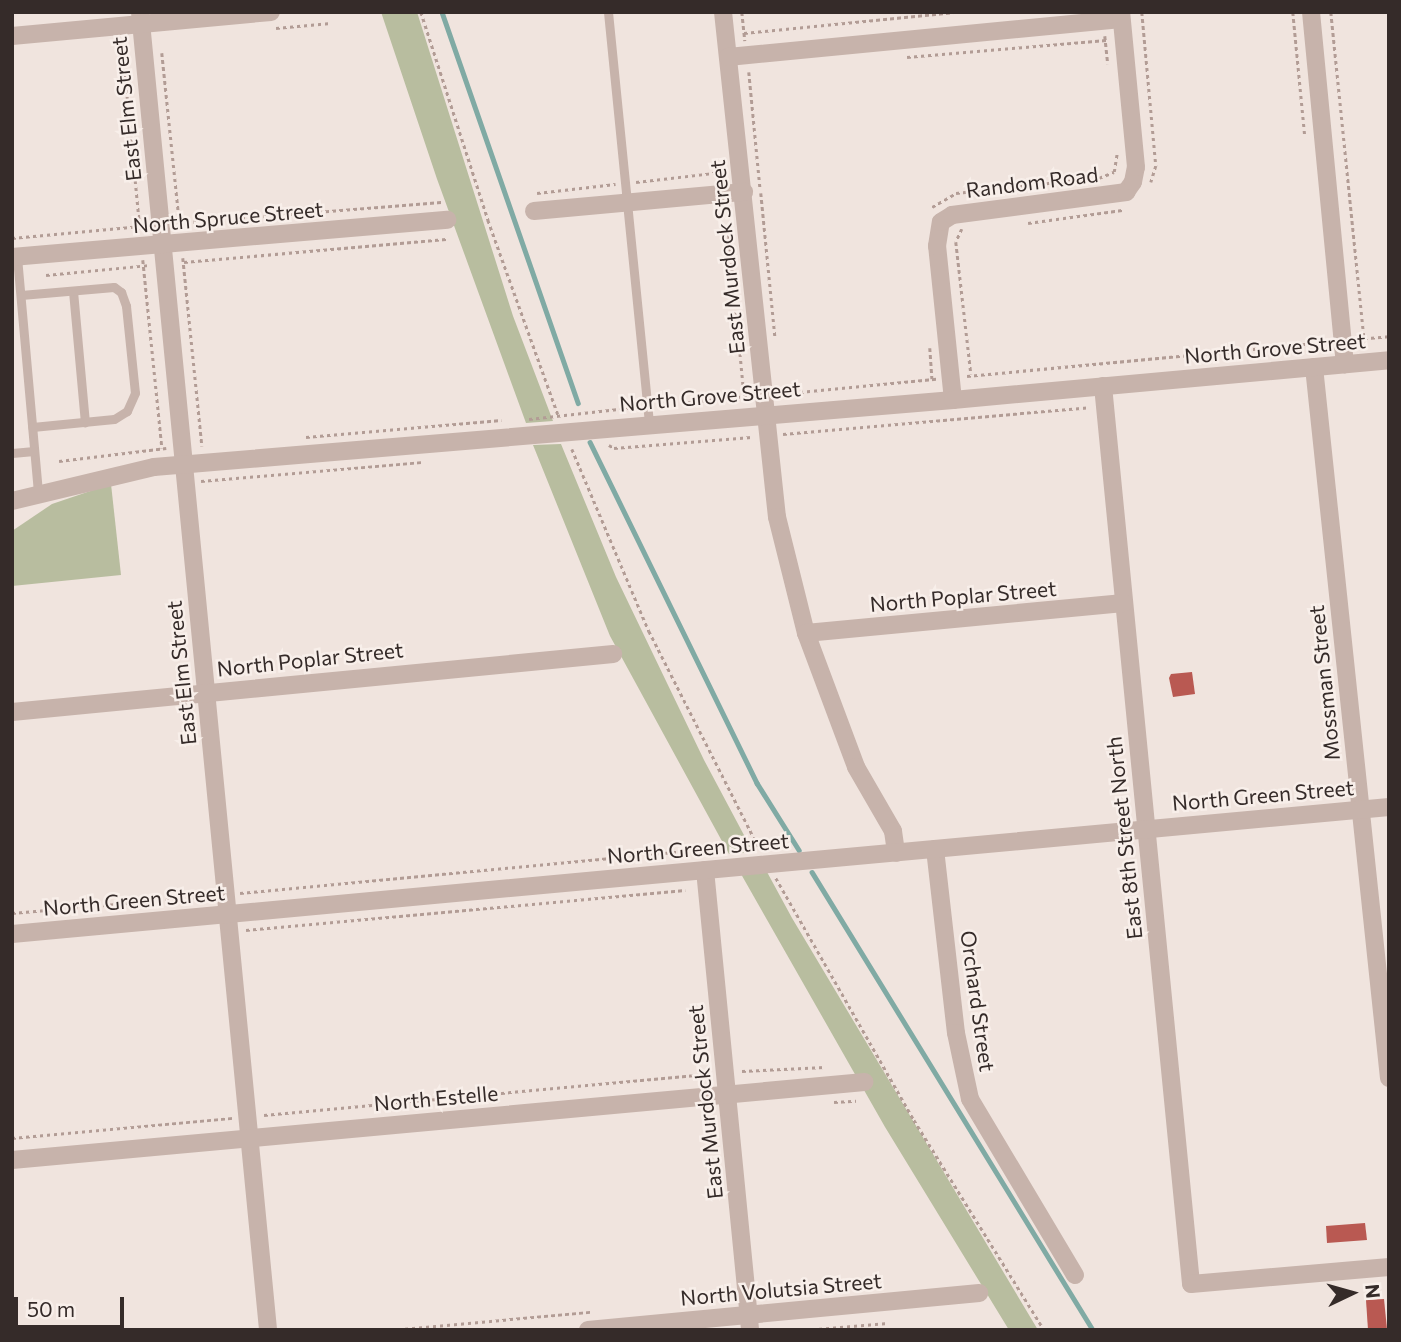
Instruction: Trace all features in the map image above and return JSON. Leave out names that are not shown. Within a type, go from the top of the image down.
[{"type":"street","points":[[12,36],[141,18],[271,12]]},
{"type":"street","name":"East Murdock Street","points":[[723,12],[772,394],[777,517],[806,633],[856,767],[893,831],[896,853]]},
{"type":"street","points":[[1311,12],[1345,364]]},
{"type":"street","points":[[728,57],[1121,16]]},
{"type":"street","name":"Random Road","points":[[953,400],[937,246],[941,222],[952,215],[1126,192],[1133,181],[1136,167],[1121,16]]},
{"type":"street","name":"East Elm Street","points":[[141,18],[268,1330]]},
{"type":"street","points":[[534,211],[744,192]]},
{"type":"street","name":"North Spruce Street","points":[[15,257],[163,255],[447,220]]},
{"type":"street","name":"North Grove Street","points":[[12,501],[154,467],[183,456],[648,415],[746,415],[953,400],[1389,360]]},
{"type":"street","name":"Mossman Street","points":[[1314,367],[1389,1078]]},
{"type":"street","name":"East 8th Street North","points":[[1103,386],[1191,1284],[1389,1267]]},
{"type":"street","name":"North Grove Street","points":[[12,516],[38,494]]},
{"type":"street","name":"North Poplar Street","points":[[806,633],[1124,603]]},
{"type":"street","name":"North Poplar Street","points":[[12,712],[613,654]]},
{"type":"street","name":"North Green Street","points":[[12,934],[1389,807]]},
{"type":"street","name":"Orchard Street","points":[[934,849],[956,1033],[970,1099],[1071,1268]]},
{"type":"street","name":"East Murdock Street","points":[[705,870],[750,1322]]},
{"type":"street","name":"North Estelle","points":[[12,1160],[864,1082]]},
{"type":"street","name":"North Volutsia Street","points":[[588,1330],[750,1322],[979,1293]]},
{"type":"lane","points":[[608,12],[648,415]]},
{"type":"lane","points":[[15,257],[21,295],[38,494]]},
{"type":"lane","points":[[21,295],[114,287],[121,292],[127,306],[135,393],[127,411],[114,419],[32,427]]},
{"type":"lane","points":[[73,291],[85,422]]},
{"type":"lane","points":[[12,453],[34,451]]},
{"type":"path","points":[[421,12],[488,220],[561,422],[649,631],[768,864],[915,1120],[1044,1330]]},
{"type":"path","points":[[743,12],[776,340]]},
{"type":"path","points":[[744,33],[953,12]]},
{"type":"path","points":[[1331,12],[1364,339]]},
{"type":"path","points":[[900,58],[1106,40]]},
{"type":"path","points":[[12,238],[441,202]]},
{"type":"path","points":[[728,224],[748,437]]},
{"type":"path","points":[[46,275],[163,255],[446,239]]},
{"type":"path","points":[[527,420],[534,416],[561,422],[648,415],[772,394],[1389,336]]},
{"type":"path","points":[[772,394],[774,413],[784,434]]},
{"type":"path","points":[[298,437],[501,420]]},
{"type":"path","points":[[59,461],[143,449],[183,456],[202,446]]},
{"type":"path","points":[[12,914],[682,851]]},
{"type":"path","points":[[746,1071],[825,1067]]},
{"type":"path","points":[[12,1138],[707,1074]]},
{"type":"path","points":[[805,1330],[888,1323]]},
{"type":"green space","points":[[381,12],[417,12],[513,316],[553,421],[526,423],[437,179]]},
{"type":"green space","points":[[561,444],[616,577],[704,760],[753,852],[729,854],[610,636],[533,445]]},
{"type":"green space","points":[[111,484],[121,575],[12,586],[12,531],[52,504]]},
{"type":"green space","points":[[767,872],[1038,1330],[1009,1330],[885,1127],[741,874]]},
{"type":"building","points":[[1192,672],[1195,694],[1173,697],[1169,678],[1171,674]]},
{"type":"building","points":[[1365,1223],[1367,1240],[1327,1243],[1326,1226]]},
{"type":"building","points":[[1384,1299],[1387,1329],[1368,1330],[1366,1300]]},
{"type":"waterway","points":[[442,12],[578,403]]},
{"type":"waterway","points":[[590,442],[757,783],[799,850]]},
{"type":"waterway","points":[[812,872],[1093,1330]]}]
